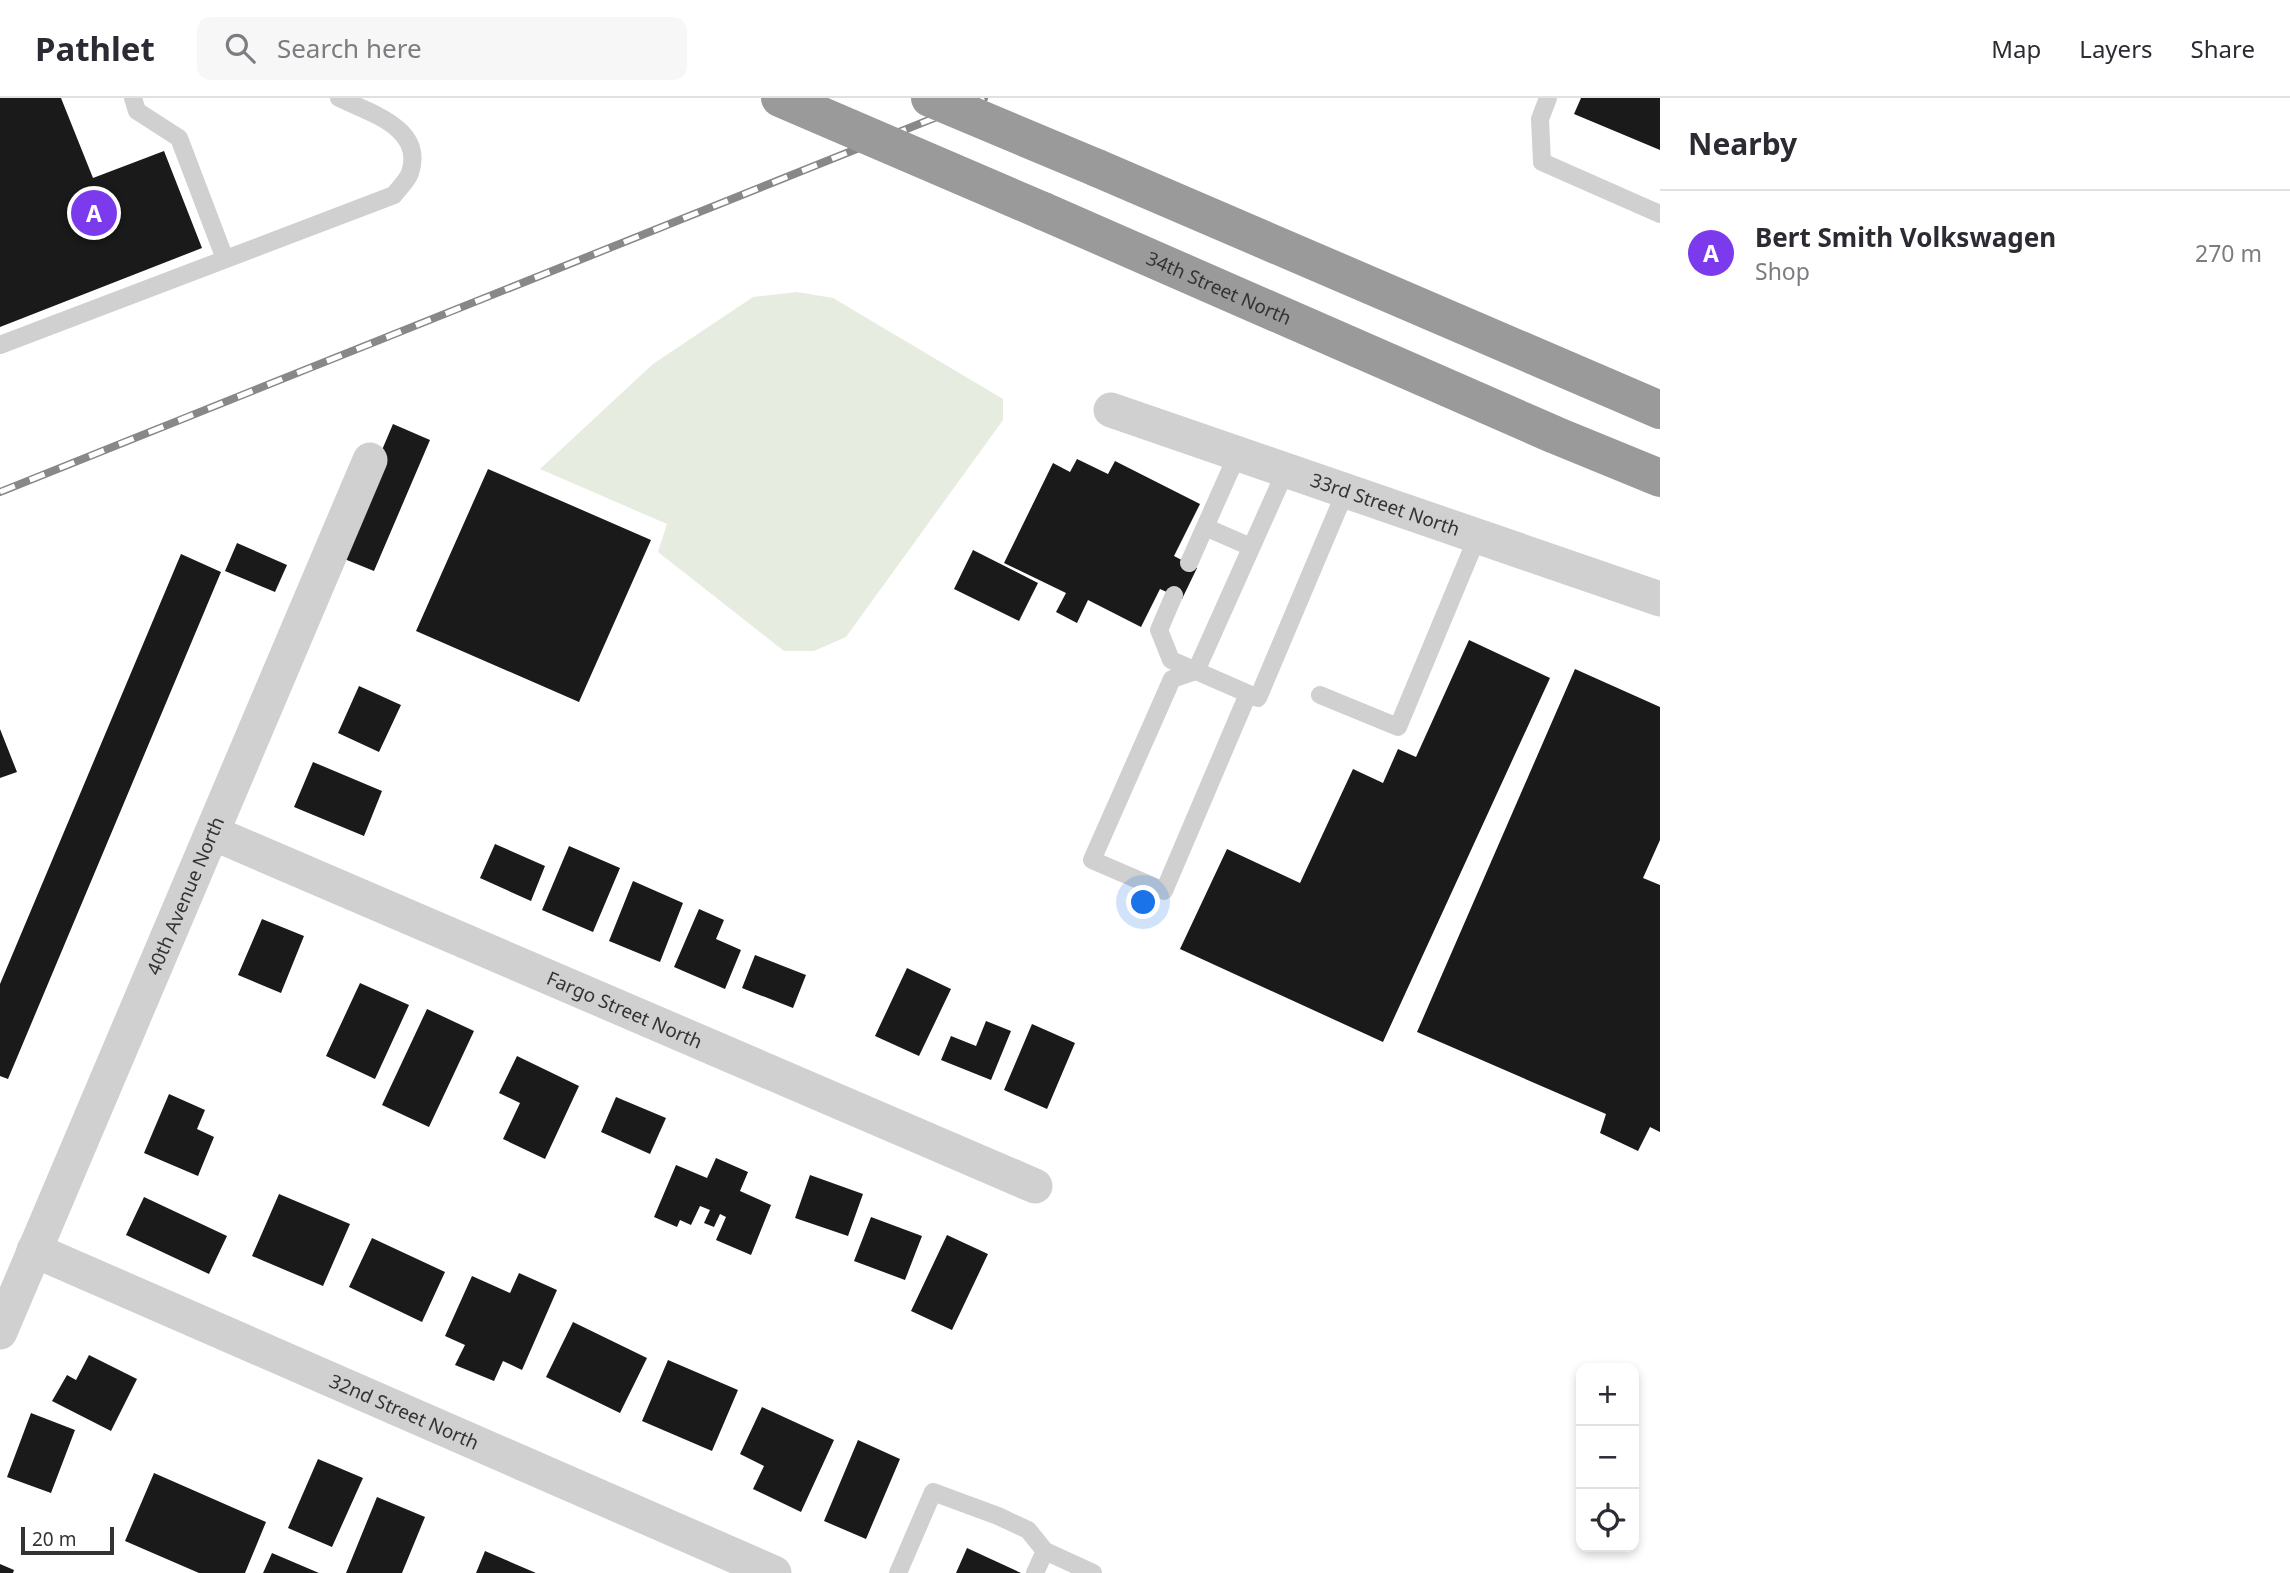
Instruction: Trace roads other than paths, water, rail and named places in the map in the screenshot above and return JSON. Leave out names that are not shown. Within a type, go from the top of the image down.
[{"type":"highway","name":"34th Street North","points":[[780,98],[1555,435],[1660,478]]},
{"type":"highway","points":[[930,98],[1660,410]]},
{"type":"street","name":"33rd Street North","points":[[1111,410],[1660,599]]},
{"type":"street","name":"40th Avenue North","points":[[0,1332],[370,460]]},
{"type":"street","name":"Fargo Street North","points":[[213,832],[1035,1186]]},
{"type":"street","name":"32nd Street North","points":[[34,1250],[774,1573]]},
{"type":"lane","points":[[133,98],[137,111],[179,138],[225,259]]},
{"type":"lane","points":[[0,345],[394,195],[409,175],[414,153],[405,136],[392,123],[339,98]]},
{"type":"lane","points":[[1548,98],[1540,120],[1542,162],[1660,214]]},
{"type":"lane","points":[[1189,563],[1238,453]]},
{"type":"lane","points":[[1248,694],[1164,891],[1092,860],[1172,679],[1196,671],[1286,470]]},
{"type":"lane","points":[[1174,596],[1159,630],[1171,660],[1258,698],[1346,490]]},
{"type":"lane","points":[[1205,527],[1251,547]]},
{"type":"lane","points":[[1320,695],[1398,727],[1478,535]]},
{"type":"lane","points":[[898,1573],[933,1492],[1028,1530],[1045,1551],[1093,1573]]},
{"type":"lane","points":[[1035,1573],[1045,1551]]},
{"type":"railway","points":[[0,492],[984,98]]},
{"type":"place","name":"Bert Smith Volkswagen","points":[[94,213]]}]
